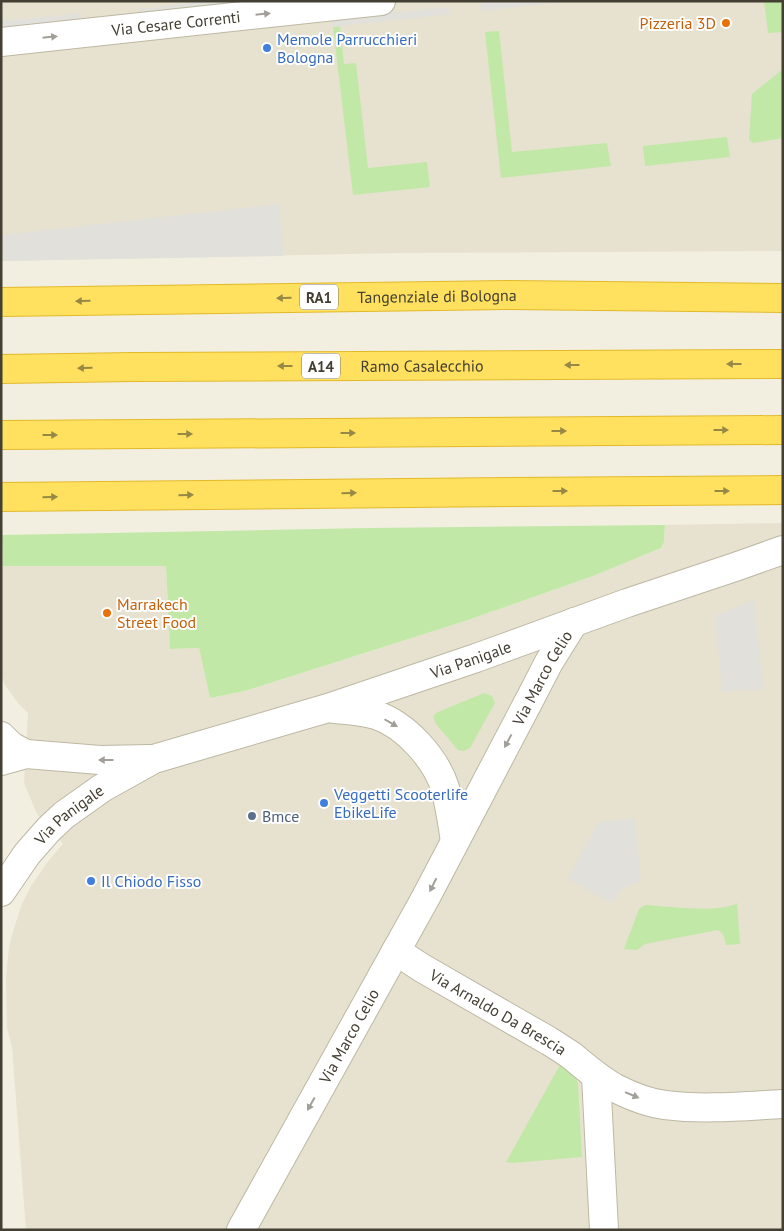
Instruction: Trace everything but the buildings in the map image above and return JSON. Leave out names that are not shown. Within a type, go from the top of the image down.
[{"type":"highway","name":"RA1","points":[[508,295],[783,286]]},
{"type":"highway","name":"Tangenziale di Bologna","points":[[1,302],[508,295],[783,298]]},
{"type":"highway","name":"Ramo Casalecchio","points":[[1,369],[783,364]]},
{"type":"highway","points":[[1,435],[783,430]]},
{"type":"highway","points":[[1,497],[783,490]]},
{"type":"street","name":"Via Cesare Correnti","points":[[1,42],[381,1]]},
{"type":"street","name":"Via Panigale","points":[[1,892],[27,854],[64,815],[102,788],[154,759],[328,708],[783,550]]},
{"type":"street","name":"Via Marco Celio","points":[[241,1230],[426,897],[549,662],[574,622]]},
{"type":"street","points":[[328,708],[356,710],[378,716],[394,724],[417,742],[432,760],[444,786],[451,812],[455,841]]},
{"type":"street","name":"Via Panigale","points":[[1,736],[11,746],[14,758],[154,759]]},
{"type":"street","name":"Via Arnaldo Da Brescia","points":[[396,951],[570,1054],[596,1076],[614,1087],[638,1098],[663,1105],[717,1107],[783,1104]]},
{"type":"street","points":[[596,1076],[604,1230]]},
{"type":"shaded area","points":[[1,1],[783,1],[783,251],[399,253],[1,261]]},
{"type":"shaded area","points":[[204,1],[283,1],[141,18],[140,9]]},
{"type":"shaded area","points":[[572,1],[482,11],[481,2]]},
{"type":"shaded area","points":[[449,7],[450,14],[333,27],[331,19]]},
{"type":"shaded area","points":[[81,13],[82,20],[1,29],[1,21]]},
{"type":"shaded area","points":[[279,204],[283,256],[1,261],[1,235]]},
{"type":"shaded area","points":[[783,523],[783,1230],[26,1230],[12,1047],[7,1028],[6,979],[8,956],[10,942],[21,906],[31,886],[63,844],[37,814],[24,783],[28,713],[5,685],[1,674],[1,535],[3,566],[166,566],[170,649],[199,648],[210,698],[246,691],[465,621],[593,576],[661,548],[664,542],[665,525]]},
{"type":"shaded area","points":[[754,599],[763,689],[722,692],[715,615]]},
{"type":"shaded area","points":[[635,818],[641,882],[629,885],[619,892],[612,903],[568,879],[598,822]]},
{"type":"green space","points":[[764,1],[783,1],[783,32],[768,33]]},
{"type":"green space","points":[[340,26],[344,64],[356,63],[368,168],[427,162],[430,187],[353,195],[333,27]]},
{"type":"green space","points":[[499,31],[512,152],[607,143],[611,166],[501,178],[485,32]]},
{"type":"green space","points":[[783,69],[783,138],[753,143],[749,140],[752,94]]},
{"type":"green space","points":[[727,137],[730,157],[645,166],[643,146]]},
{"type":"green space","points":[[665,525],[664,542],[661,548],[593,576],[465,621],[245,691],[210,698],[199,648],[170,649],[166,566],[3,566],[2,535]]},
{"type":"green space","points":[[484,693],[492,696],[495,703],[470,748],[464,751],[458,750],[436,724],[433,716],[438,712]]},
{"type":"green space","points":[[737,903],[740,944],[726,945],[723,934],[718,930],[645,944],[637,950],[624,949],[639,909],[645,905],[706,909]]},
{"type":"green space","points":[[561,1063],[576,1077],[578,1084],[582,1157],[506,1162]]},
{"type":"place","name":"Pizzeria 3D","points":[[726,23]]},
{"type":"place","name":"Memole Parrucchieri Bologna","points":[[267,48]]},
{"type":"place","name":"Marrakech Street Food","points":[[107,613]]},
{"type":"place","name":"Veggetti Scooterlife EbikeLife","points":[[324,803]]},
{"type":"place","name":"Bmce","points":[[252,816]]},
{"type":"place","name":"Il Chiodo Fisso","points":[[91,881]]}]
